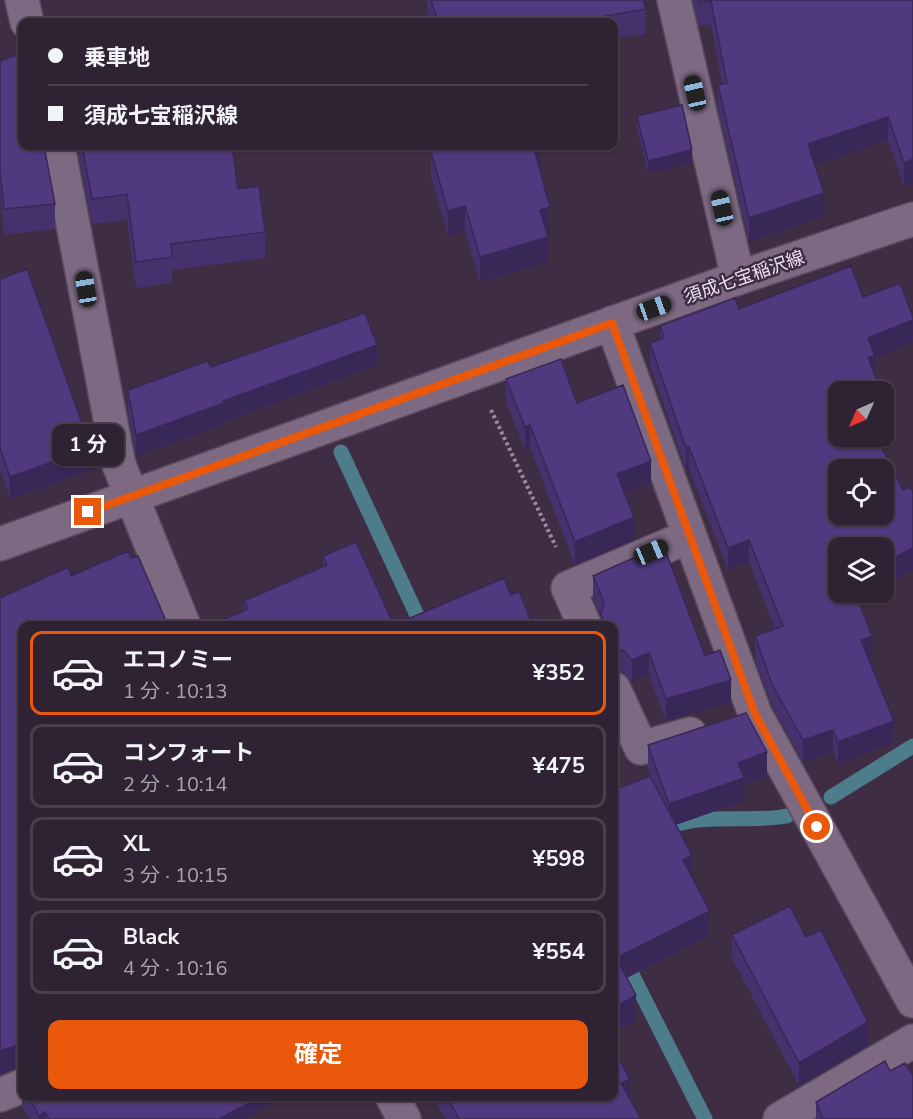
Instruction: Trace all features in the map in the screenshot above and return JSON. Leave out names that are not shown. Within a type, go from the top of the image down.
[{"type":"street","points":[[22,0],[26,18]]},
{"type":"street","points":[[674,0],[738,278]]},
{"type":"street","points":[[59,150],[119,465],[182,621]]},
{"type":"street","name":"須成七宝稲沢線","points":[[0,544],[738,278],[913,219]]},
{"type":"street","points":[[612,323],[690,536],[736,720],[913,1001]]},
{"type":"street","points":[[583,621],[568,588],[690,536]]},
{"type":"street","points":[[618,698],[640,748],[736,720]]},
{"type":"street","points":[[780,1119],[913,1041]]},
{"type":"street","points":[[0,1095],[18,1088]]},
{"type":"street","points":[[395,1101],[404,1119]]},
{"type":"path","points":[[473,373],[574,586]]},
{"type":"building","points":[[431,0],[643,0],[646,9],[605,16],[605,18],[437,18]]},
{"type":"building","points":[[699,0],[913,0],[913,159],[904,163],[888,117],[808,144],[824,193],[749,218],[718,85],[727,83],[711,1],[699,3]]},
{"type":"building","points":[[18,54],[18,150],[45,150],[55,204],[4,209],[0,170],[0,61]]},
{"type":"building","points":[[682,105],[692,150],[648,161],[637,116]]},
{"type":"building","points":[[83,150],[233,150],[238,189],[259,186],[265,232],[171,244],[172,257],[136,262],[127,194],[92,199]]},
{"type":"building","points":[[438,150],[540,150],[535,152],[550,207],[540,210],[548,237],[480,257],[465,206],[448,211],[431,152]]},
{"type":"building","points":[[851,266],[863,297],[900,283],[913,317],[913,320],[868,338],[875,356],[868,357],[877,381],[828,381],[828,447],[882,447],[888,459],[828,459],[828,525],[894,525],[894,472],[903,490],[910,487],[913,493],[913,548],[894,558],[894,537],[828,537],[828,603],[859,603],[872,636],[861,640],[894,721],[838,742],[833,730],[803,740],[772,684],[755,636],[783,626],[749,540],[728,548],[689,447],[686,448],[650,343],[664,338],[660,326],[735,298],[739,309]]},
{"type":"building","points":[[27,269],[91,448],[10,477],[0,448],[0,279]]},
{"type":"building","points":[[365,313],[377,345],[136,435],[128,390],[208,361],[211,367]]},
{"type":"building","points":[[561,359],[577,403],[623,385],[651,461],[617,474],[634,517],[575,542],[530,425],[525,427],[506,379]]},
{"type":"building","points":[[356,542],[392,621],[226,621],[225,619],[248,609],[244,601],[327,565],[323,556]]},
{"type":"building","points":[[128,551],[131,558],[138,556],[166,621],[18,621],[18,1046],[0,1051],[0,598],[68,567],[71,576]]},
{"type":"building","points":[[647,552],[650,558],[666,552],[705,656],[720,650],[731,680],[666,699],[649,653],[632,660],[624,651],[618,650],[618,621],[603,621],[601,614],[604,605],[593,576]]},
{"type":"building","points":[[504,578],[511,595],[519,591],[531,621],[403,621]]},
{"type":"building","points":[[746,713],[767,752],[738,763],[744,778],[669,804],[648,745]]},
{"type":"building","points":[[650,776],[692,855],[683,860],[710,911],[618,957],[618,788]]},
{"type":"building","points":[[790,906],[806,937],[821,930],[868,1022],[799,1063],[732,935]]},
{"type":"building","points":[[618,962],[636,995],[618,1006]]},
{"type":"building","points":[[618,1056],[630,1079],[621,1083],[641,1119],[459,1119],[450,1101],[618,1101]]},
{"type":"building","points":[[885,1061],[890,1071],[905,1063],[913,1076],[913,1119],[823,1119],[816,1102]]},
{"type":"building","points":[[32,1101],[248,1101],[249,1103],[219,1119],[49,1119],[45,1112],[39,1116]]},
{"type":"waterway","points":[[341,452],[420,621]]},
{"type":"waterway","points":[[831,797],[913,746]]},
{"type":"waterway","points":[[669,827],[696,820],[787,816]]},
{"type":"waterway","points":[[618,947],[705,1119]]},
{"type":"route","points":[[88,512],[612,323],[755,714],[817,827]]}]
